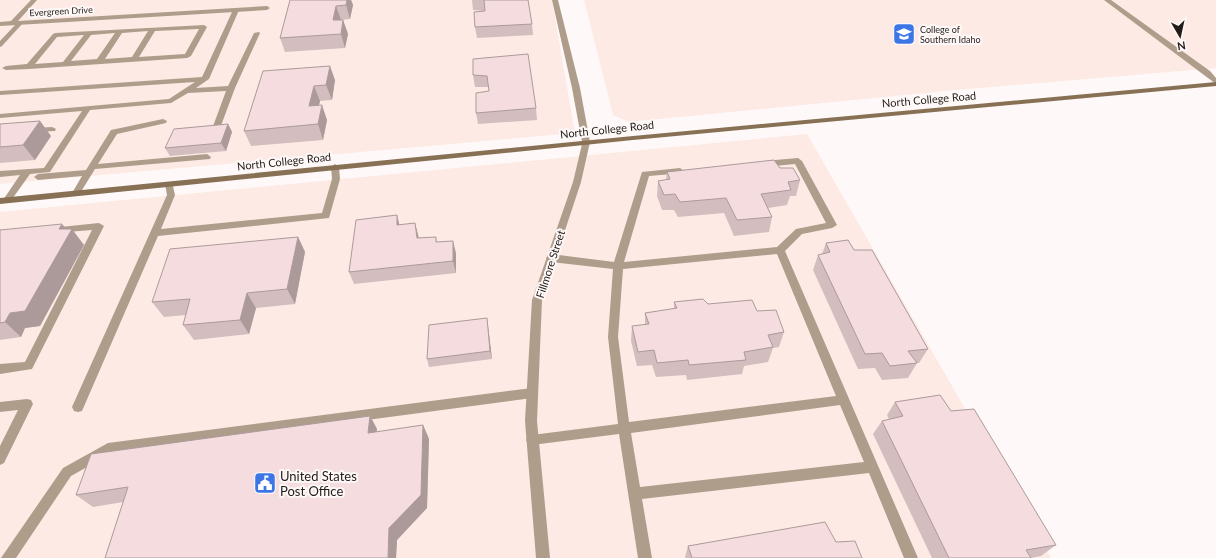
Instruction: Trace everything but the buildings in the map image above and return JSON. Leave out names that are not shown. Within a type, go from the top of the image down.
[{"type":"main road","name":"North College Road","points":[[3,200],[586,142],[1216,83]]},
{"type":"street","points":[[0,45],[34,0]]},
{"type":"street","name":"Fillmore Street","points":[[543,558],[531,421],[537,300],[577,182],[586,142],[576,88],[555,0]]},
{"type":"street","points":[[1107,0],[1202,69],[1216,83]]},
{"type":"street","name":"Evergreen Drive","points":[[0,24],[268,8]]},
{"type":"street","points":[[0,116],[171,101],[204,79],[236,10]]},
{"type":"street","points":[[0,76],[3,68],[29,67],[187,56],[204,26],[55,35],[29,67]]},
{"type":"street","points":[[134,59],[153,29]]},
{"type":"street","points":[[99,62],[120,31]]},
{"type":"street","points":[[65,64],[90,33]]},
{"type":"street","points":[[216,129],[231,88],[257,33]]},
{"type":"street","points":[[0,93],[204,79]]},
{"type":"street","points":[[186,91],[231,88]]},
{"type":"street","points":[[3,200],[24,175],[47,170],[88,108]]},
{"type":"street","points":[[76,193],[114,132],[163,121]]},
{"type":"street","points":[[22,131],[52,129]]},
{"type":"street","points":[[0,174],[24,175],[90,170],[207,156]]},
{"type":"street","points":[[551,258],[618,266],[780,250],[799,232],[832,226],[798,161],[752,165]]},
{"type":"street","points":[[153,233],[326,216],[336,179],[335,167]]},
{"type":"street","points":[[645,558],[613,337],[618,266],[645,174],[691,170]]},
{"type":"street","points":[[78,407],[171,194],[169,184]]},
{"type":"street","points":[[0,369],[28,366],[99,226],[46,230]]},
{"type":"street","points":[[780,250],[911,558]]},
{"type":"street","points":[[8,558],[67,472],[108,449],[532,393]]},
{"type":"street","points":[[532,440],[844,400]]},
{"type":"street","points":[[0,407],[28,404],[0,459]]},
{"type":"street","points":[[635,494],[872,467]]},
{"type":"shaded area","points":[[0,0],[552,0],[575,133],[0,184]]},
{"type":"shaded area","name":"College of Southern Idaho","points":[[584,0],[1216,0],[1216,68],[956,90],[629,122],[613,115]]},
{"type":"shaded area","points":[[807,134],[1051,558],[0,558],[0,212]]},
{"type":"place","name":"College of Southern Idaho","points":[[904,34]]},
{"type":"place","name":"United States Post Office","points":[[265,483]]}]
